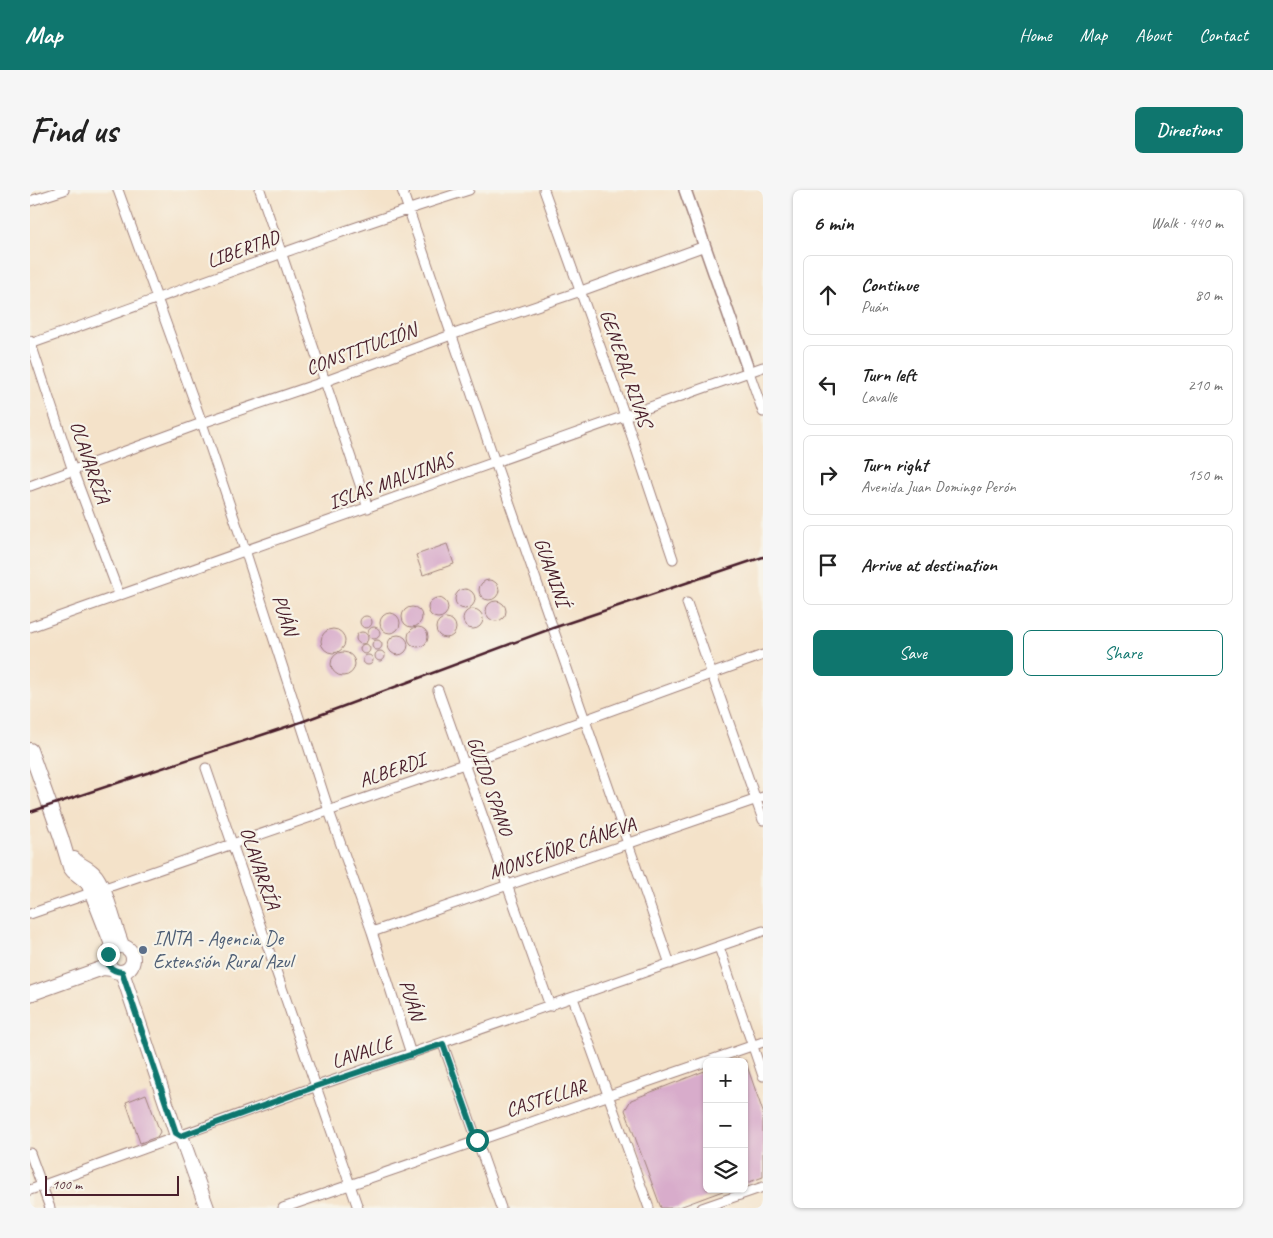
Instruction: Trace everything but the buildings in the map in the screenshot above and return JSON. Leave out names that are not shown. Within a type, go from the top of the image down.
[{"type":"main road","points":[[30,750],[61,836],[70,867],[98,891],[117,960],[176,1133],[181,1136],[207,1208]]},
{"type":"main road","points":[[30,987],[101,962],[117,960]]},
{"type":"main road","points":[[30,994],[103,968],[117,960]]},
{"type":"street","points":[[30,202],[64,190]]},
{"type":"street","name":"PUÁN","points":[[118,190],[202,423],[329,811],[372,932],[412,1054]]},
{"type":"street","points":[[260,190],[368,508]]},
{"type":"street","name":"GUAMINÍ","points":[[402,190],[670,964]]},
{"type":"street","name":"LIBERTAD","points":[[30,343],[158,300],[282,253],[469,190]]},
{"type":"street","name":"GENERAL RIVAS","points":[[544,190],[625,416],[673,559]]},
{"type":"street","points":[[685,190],[763,412]]},
{"type":"street","name":"CONSTITUCIÓN","points":[[30,486],[451,335],[581,292],[705,246]]},
{"type":"street","name":"OLAVARRÍA","points":[[30,343],[73,471],[119,594]]},
{"type":"street","name":"ISLAS MALVINAS","points":[[30,626],[763,367]]},
{"type":"street","points":[[687,603],[711,673],[759,798],[763,820]]},
{"type":"street","name":"ALBERDI","points":[[30,914],[464,764],[763,655]]},
{"type":"street","name":"GUIDO SPANO","points":[[438,690],[550,1006]]},
{"type":"street","name":"OLAVARRÍA","points":[[206,768],[234,844],[358,1208]]},
{"type":"street","name":"MONSEÑOR CÁNEVA","points":[[372,932],[759,798]]},
{"type":"street","name":"LAVALLE","points":[[30,1190],[317,1086],[443,1044],[763,931]]},
{"type":"street","points":[[720,947],[763,1076]]},
{"type":"street","points":[[573,998],[649,1208]]},
{"type":"street","name":"CASTELLAR","points":[[283,1208],[763,1042]]},
{"type":"street","points":[[443,1044],[500,1208]]},
{"type":"street","points":[[30,1153],[50,1208]]},
{"type":"street","points":[[702,1208],[763,1187]]},
{"type":"railway","points":[[30,812],[301,722],[553,628],[763,557]]},
{"type":"place","name":"INTA - Agencia De Extensión Rural Azul","points":[[143,950]]},
{"type":"route","points":[[108,954],[107,961],[110,967],[115,971],[122,972],[176,1133],[181,1136],[317,1086],[443,1044],[477,1140]]}]
